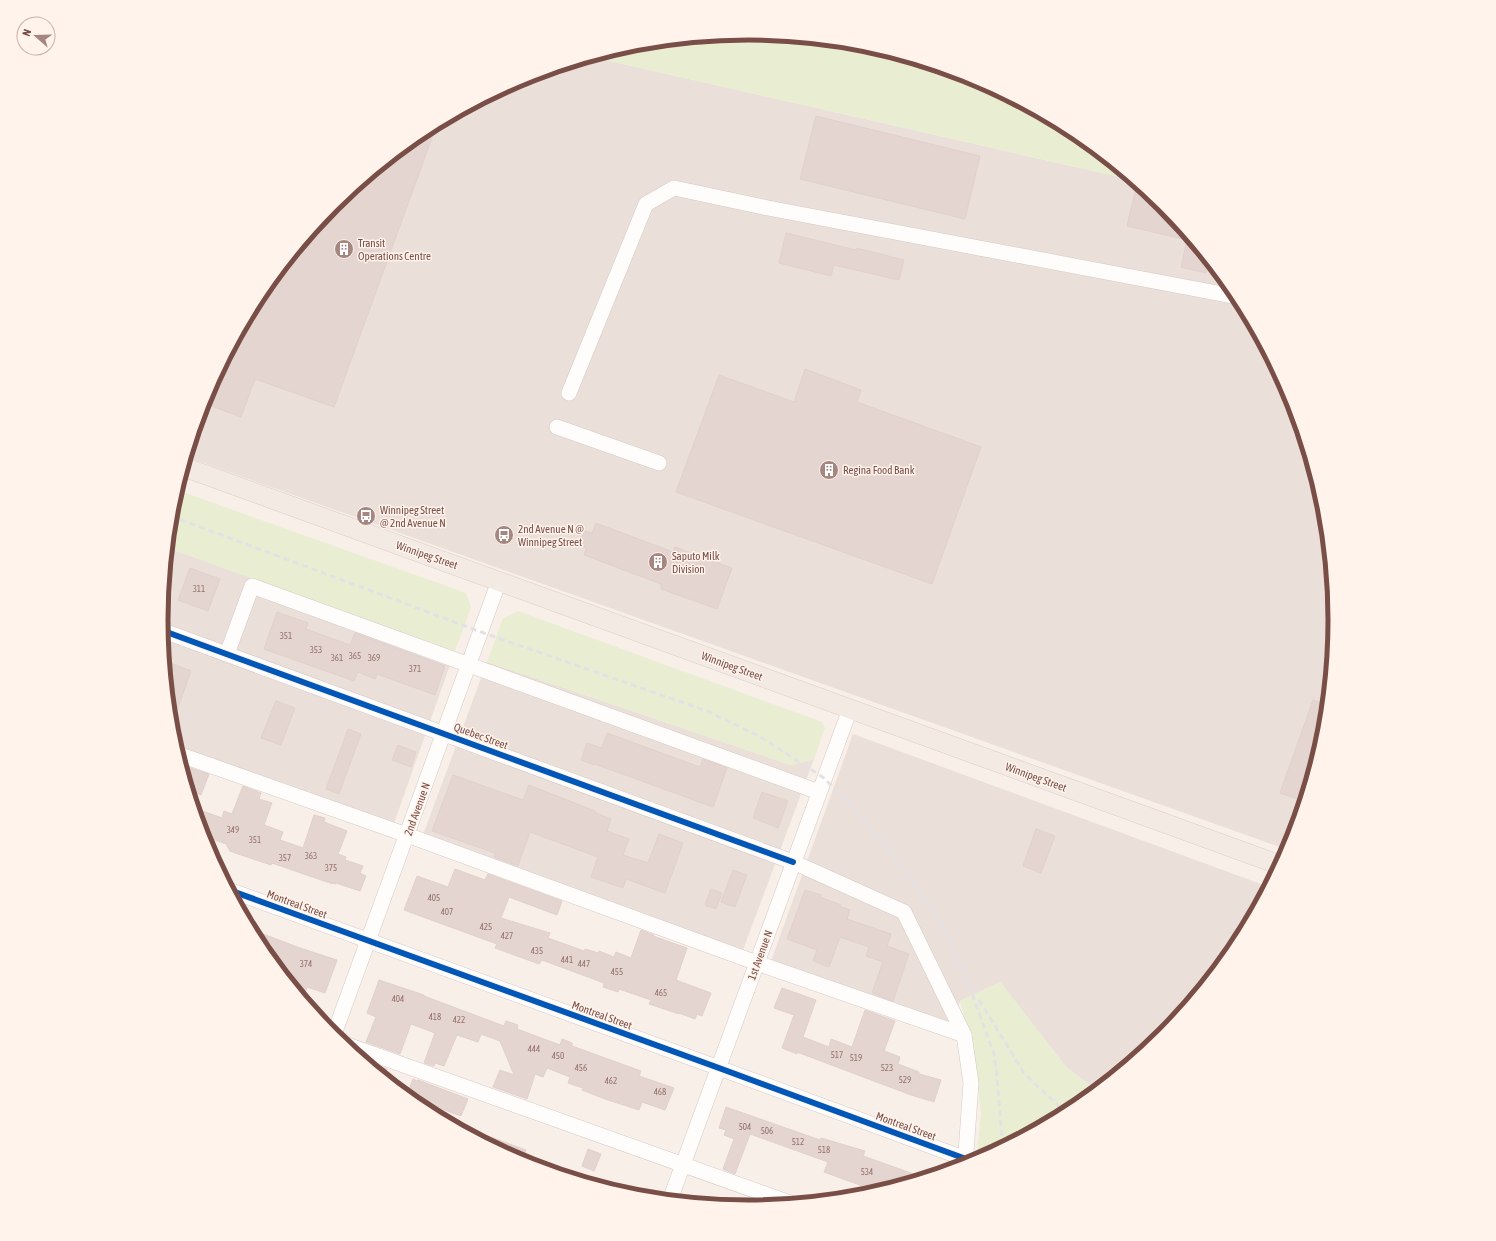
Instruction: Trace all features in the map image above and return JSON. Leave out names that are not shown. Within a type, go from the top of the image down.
[{"type":"main road","name":"Winnipeg Street","points":[[188,468],[1275,863]]},
{"type":"street","points":[[569,393],[646,204],[674,188],[768,208],[1229,295]]},
{"type":"street","points":[[557,427],[659,463]]},
{"type":"street","name":"2nd Avenue N","points":[[337,1030],[499,581]]},
{"type":"street","points":[[227,654],[252,586],[819,792]]},
{"type":"street","name":"Quebec Street","points":[[168,632],[793,862],[904,912],[964,1035],[971,1083],[966,1158]]},
{"type":"street","name":"1st Avenue N","points":[[672,1196],[850,710]]},
{"type":"street","points":[[184,756],[407,835],[757,963],[964,1035]]},
{"type":"street","name":"Montreal Street","points":[[235,892],[719,1068],[961,1160]]},
{"type":"street","points":[[355,1048],[782,1200]]},
{"type":"shaded area","points":[[602,59],[1123,178],[1158,210],[1184,238],[1209,267],[1231,298],[1251,330],[1269,364],[1298,434],[1309,470],[1324,545],[1328,620],[1327,658],[1324,696],[1309,771],[1298,807],[1282,848],[191,458],[212,398],[227,364],[245,330],[287,267],[338,210],[365,184],[425,138],[491,100],[526,84],[561,71]]},
{"type":"shaded area","points":[[172,549],[455,651],[393,826],[182,750],[172,696],[169,658],[168,620]]},
{"type":"shaded area","points":[[487,662],[791,765],[814,759],[743,950],[423,835]]},
{"type":"shaded area","points":[[853,734],[1265,885],[1231,943],[1209,974],[1158,1031],[1131,1057],[1093,1087],[1067,1068],[1000,982],[960,1001],[951,1025],[771,961]]},
{"type":"green space","points":[[710,41],[786,41],[861,51],[935,71],[970,84],[1005,100],[1071,138],[1123,178],[602,59],[635,51]]},
{"type":"green space","points":[[182,492],[466,593],[471,608],[455,651],[172,549]]},
{"type":"green space","points":[[518,611],[822,722],[825,728],[814,759],[791,765],[487,662],[503,618]]},
{"type":"green space","points":[[1000,982],[1067,1068],[1093,1087],[1071,1103],[1038,1123],[977,1154],[981,1113],[974,1053],[960,1001]]},
{"type":"building","points":[[816,116],[980,156],[965,219],[800,179]]},
{"type":"building","name":"Transit Operations Centre","points":[[434,133],[334,407],[255,379],[241,417],[209,405],[227,364],[245,330],[265,298],[287,267],[338,210],[365,184],[395,160]]},
{"type":"building","points":[[1136,189],[1185,240],[1127,226]]},
{"type":"building","points":[[786,233],[856,250],[857,248],[904,260],[899,280],[834,265],[831,276],[779,263]]},
{"type":"building","points":[[1187,241],[1208,266],[1206,273],[1181,267]]},
{"type":"building","name":"Regina Food Bank","points":[[805,369],[861,390],[857,402],[981,447],[932,584],[676,492],[719,375],[794,402]]},
{"type":"building","name":"Saputo Milk Division","points":[[596,523],[673,552],[675,547],[732,568],[717,609],[661,589],[661,584],[584,555],[586,548],[578,545],[584,531],[592,533]]},
{"type":"building","points":[[190,568],[220,579],[208,611],[178,600]]},
{"type":"building","points":[[277,612],[308,623],[306,629],[350,645],[355,633],[445,666],[435,695],[377,674],[375,679],[358,672],[354,681],[264,649]]},
{"type":"building","points":[[169,663],[191,671],[175,715],[172,696]]},
{"type":"building","points":[[1313,700],[1323,703],[1309,771],[1300,800],[1280,793]]},
{"type":"building","points":[[276,701],[295,708],[281,745],[261,738]]},
{"type":"building","points":[[348,729],[361,734],[339,794],[326,789]]},
{"type":"building","points":[[607,733],[700,767],[703,759],[727,768],[713,807],[581,760],[587,743],[602,748]]},
{"type":"building","points":[[398,745],[416,752],[411,767],[392,760]]},
{"type":"building","points":[[186,767],[209,774],[201,795],[193,792]]},
{"type":"building","points":[[453,775],[523,800],[529,785],[595,811],[594,812],[611,819],[607,831],[629,839],[623,855],[648,863],[659,834],[683,843],[665,893],[626,879],[623,888],[591,877],[598,857],[530,832],[518,866],[494,857],[495,853],[432,831]]},
{"type":"building","points":[[243,786],[261,793],[259,799],[272,803],[264,825],[283,832],[280,840],[303,848],[314,815],[325,818],[324,822],[347,831],[338,854],[346,857],[345,860],[363,866],[360,873],[366,876],[360,891],[336,883],[330,883],[272,863],[271,865],[230,851],[226,844],[210,838],[199,810],[222,818],[224,811],[232,814]]},
{"type":"building","points":[[762,792],[788,801],[778,828],[753,818]]},
{"type":"building","points":[[1036,829],[1055,836],[1041,873],[1023,866]]},
{"type":"building","points":[[455,869],[485,880],[488,874],[562,901],[557,915],[509,897],[501,918],[550,933],[548,938],[584,951],[585,949],[598,953],[599,951],[614,957],[616,952],[631,958],[641,930],[654,935],[653,936],[687,948],[676,980],[711,993],[702,1016],[697,1014],[695,1019],[649,1004],[651,1000],[619,989],[618,992],[603,987],[604,983],[542,960],[539,964],[495,948],[497,944],[404,910],[417,876],[448,887]]},
{"type":"building","points":[[733,870],[747,875],[735,907],[721,902]]},
{"type":"building","points":[[711,889],[722,893],[716,909],[705,905]]},
{"type":"building","points":[[805,890],[821,895],[820,897],[850,910],[847,919],[891,934],[887,946],[909,954],[893,1001],[872,993],[883,962],[866,956],[869,947],[840,937],[829,967],[813,961],[817,950],[787,939]]},
{"type":"building","points":[[258,932],[337,960],[325,993],[307,987],[305,994],[287,974]]},
{"type":"building","points":[[379,980],[424,995],[504,1026],[506,1021],[518,1025],[517,1029],[560,1045],[562,1039],[572,1043],[572,1046],[641,1071],[639,1076],[674,1088],[665,1110],[642,1102],[639,1110],[605,1099],[582,1090],[583,1088],[568,1083],[570,1077],[547,1068],[543,1077],[535,1074],[527,1099],[493,1087],[500,1070],[514,1075],[500,1041],[481,1034],[478,1042],[457,1035],[444,1066],[435,1063],[434,1066],[424,1063],[435,1033],[411,1024],[400,1054],[366,1042],[376,1017],[367,1013]]},
{"type":"building","points":[[782,988],[816,1000],[803,1037],[829,1047],[831,1039],[852,1047],[865,1010],[895,1021],[884,1051],[900,1057],[898,1064],[919,1072],[919,1074],[941,1080],[934,1102],[911,1095],[797,1052],[797,1054],[782,1048],[794,1015],[774,1008]]},
{"type":"building","points":[[374,1064],[387,1069],[385,1073]]},
{"type":"building","points":[[413,1079],[468,1099],[461,1116],[425,1103],[408,1091]]},
{"type":"building","points":[[726,1107],[820,1140],[821,1138],[865,1151],[863,1156],[917,1175],[868,1188],[824,1172],[828,1162],[750,1134],[735,1174],[723,1169],[734,1139],[724,1135],[726,1130],[719,1128]]},
{"type":"building","points":[[485,1135],[526,1150],[524,1156],[491,1141],[484,1137]]},
{"type":"building","points":[[588,1149],[601,1154],[594,1171],[582,1166]]},
{"type":"railway","points":[[177,518],[481,632],[707,711],[759,736],[824,778],[866,822],[895,857],[920,890],[941,924],[969,985],[995,1057],[1001,1143]]},
{"type":"railway","points":[[979,1000],[1024,1073],[1062,1109]]},
{"type":"cycle path","points":[[168,633],[793,862]]},
{"type":"cycle path","points":[[235,892],[965,1159]]},
{"type":"place","name":"Transit Operations Centre","points":[[344,249]]},
{"type":"place","name":"Regina Food Bank","points":[[829,470]]},
{"type":"place","name":"Winnipeg Street @ 2nd Avenue N","points":[[366,516]]},
{"type":"place","name":"2nd Avenue N @ Winnipeg Street","points":[[504,535]]},
{"type":"place","name":"Saputo Milk Division","points":[[658,562]]}]
